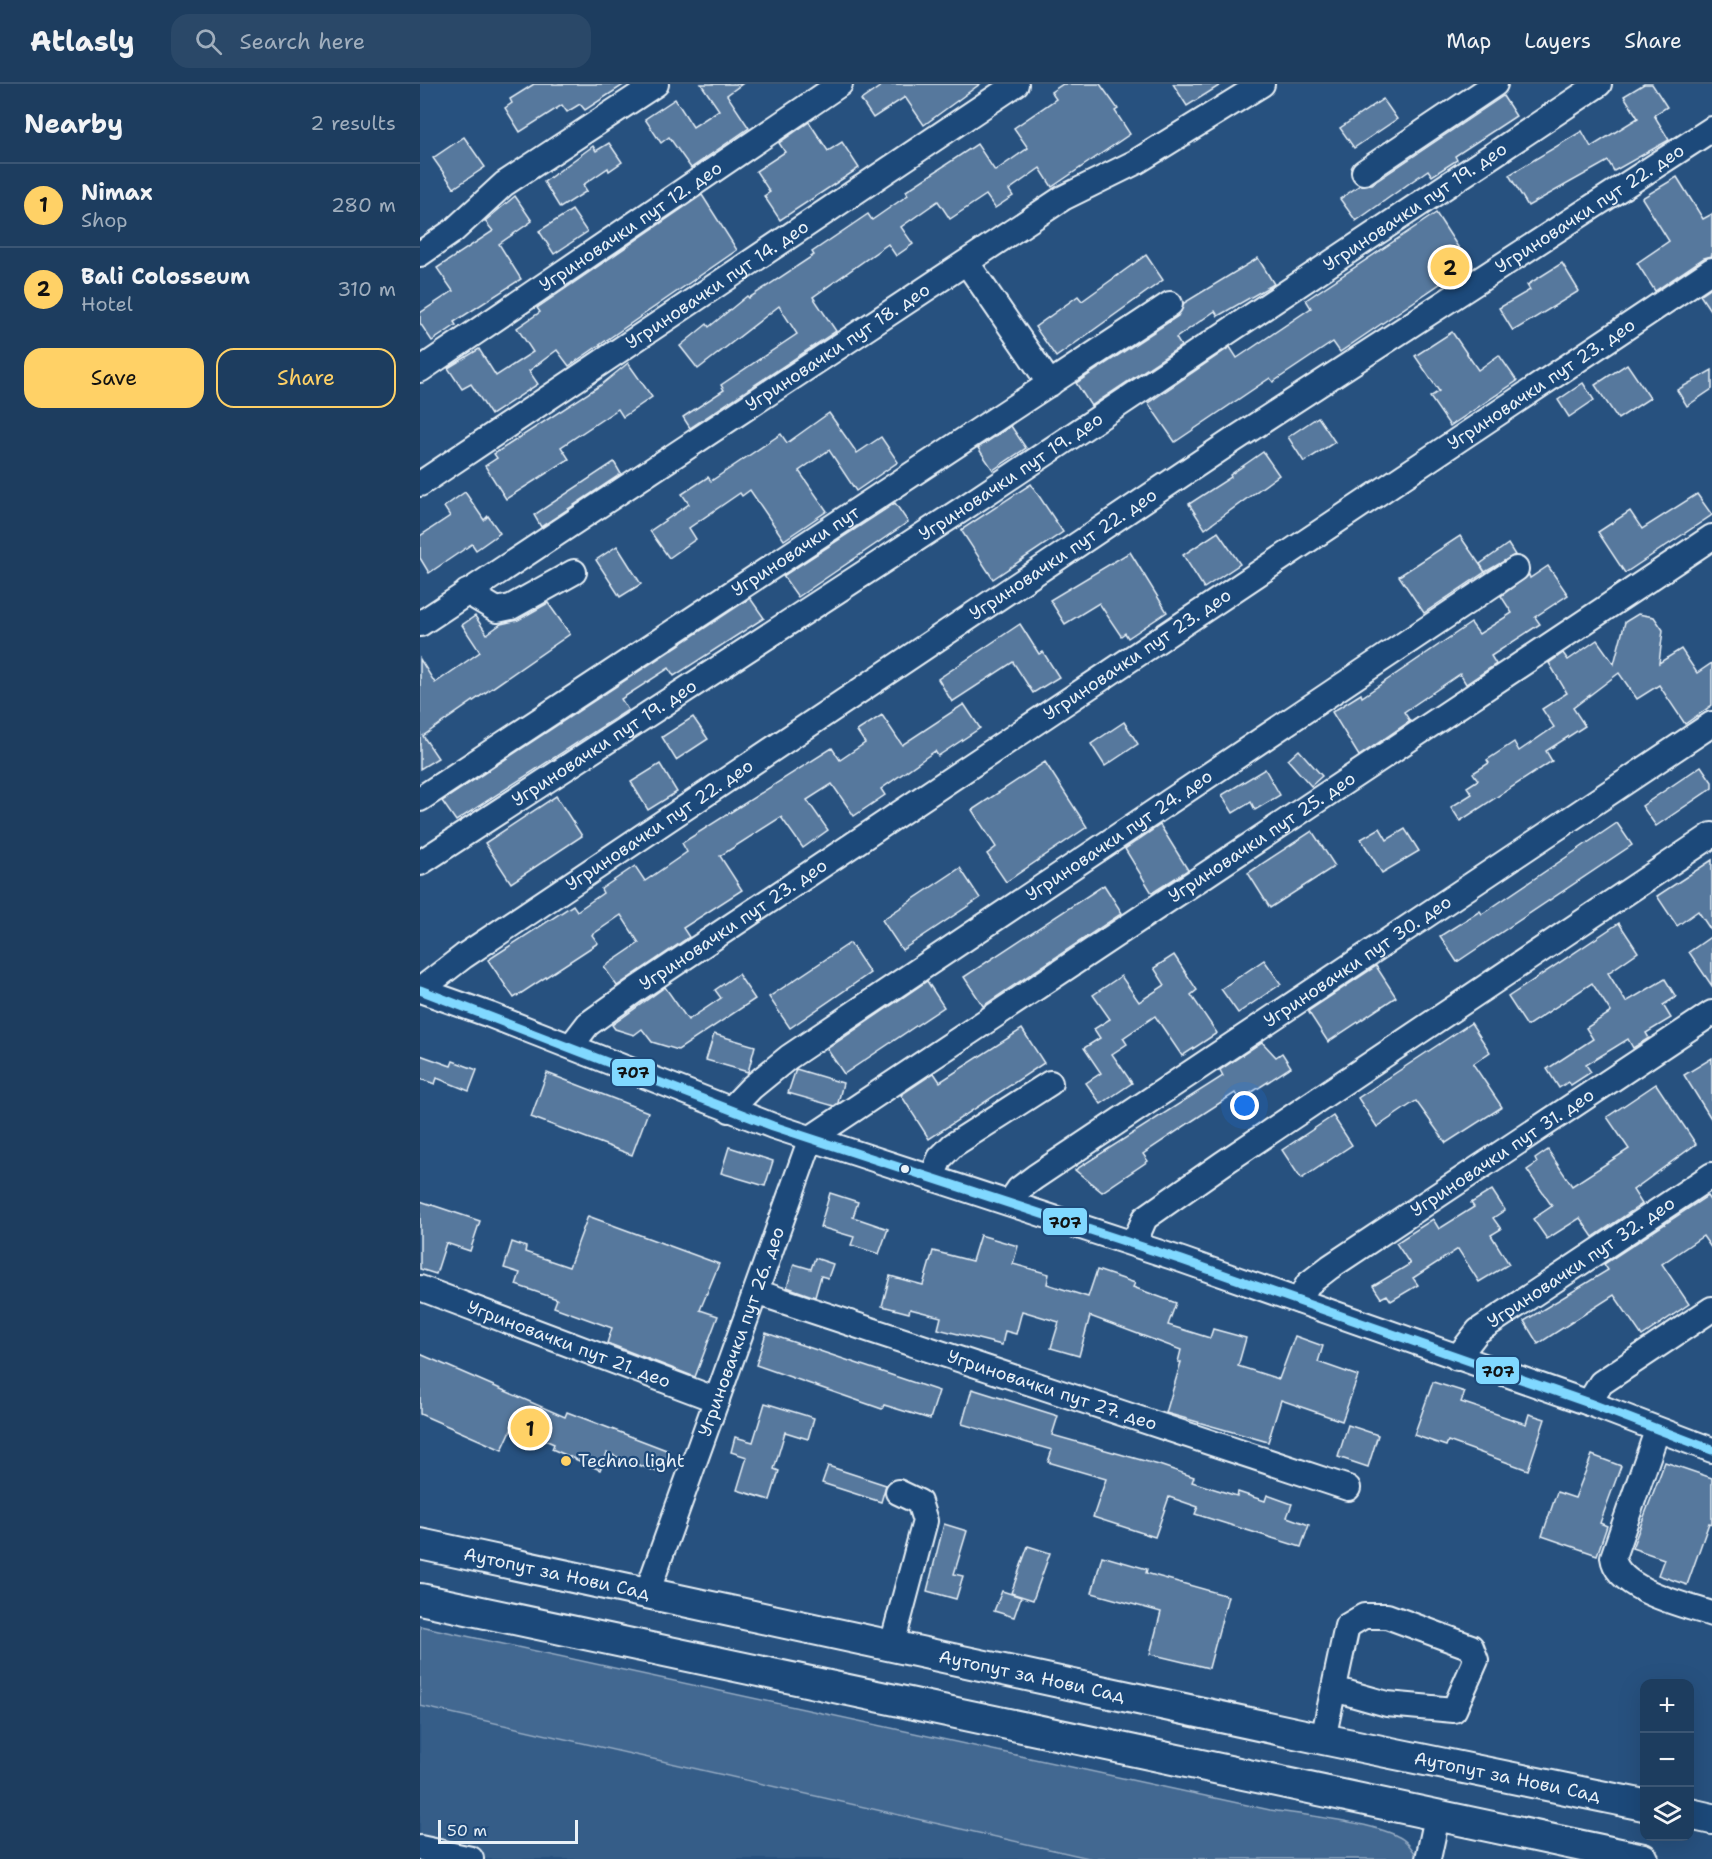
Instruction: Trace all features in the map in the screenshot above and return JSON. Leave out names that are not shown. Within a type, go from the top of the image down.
[{"type":"main road","name":"Аутопут за Нови Сад","points":[[420,1544],[1323,1739],[1640,1804]]},
{"type":"main road","points":[[420,1599],[1643,1859]]},
{"type":"main road","points":[[1694,1815],[1712,1819]]},
{"type":"street","points":[[420,254],[453,231],[504,184],[656,84]]},
{"type":"street","name":"Угриновачки пут 12. део","points":[[420,370],[840,84]]},
{"type":"street","name":"Угриновачки пут 14. део","points":[[420,483],[1016,84]]},
{"type":"street","name":"Угриновачки пут 18. део","points":[[420,624],[1070,194],[1136,162],[1262,84]]},
{"type":"street","points":[[1364,172],[1495,84]]},
{"type":"street","name":"Угриновачки пут 19. део","points":[[420,863],[961,510],[1599,84]]},
{"type":"street","name":"Угриновачки пут 22. део","points":[[420,990],[474,950],[1235,439],[1712,129]]},
{"type":"street","points":[[967,262],[1050,384]]},
{"type":"street","name":"Угриновачки пут 23. део","points":[[571,1046],[588,1024],[637,989],[1176,631],[1578,357],[1712,270]]},
{"type":"street","name":"Угриновачки пут","points":[[420,798],[1170,304]]},
{"type":"street","name":"Угриновачки пут 25. део","points":[[811,1138],[1712,537]]},
{"type":"street","name":"Угриновачки пут 24. део","points":[[730,1110],[751,1088],[789,1057],[1516,569]]},
{"type":"street","points":[[467,592],[497,610],[511,608],[574,572]]},
{"type":"street","name":"Угриновачки пут 30. део","points":[[1010,1202],[1019,1190],[1035,1177],[1712,724]]},
{"type":"street","points":[[1134,1243],[1145,1218],[1202,1177],[1712,835]]},
{"type":"street","points":[[420,990],[571,1046],[730,1110],[1134,1243],[1588,1403],[1712,1450]]},
{"type":"street","name":"Угриновачки пут 31. део","points":[[1299,1301],[1308,1284],[1330,1267],[1712,1012]]},
{"type":"street","points":[[932,1177],[940,1158],[953,1145],[1050,1083]]},
{"type":"street","name":"Угриновачки пут 26. део","points":[[647,1593],[811,1138]]},
{"type":"street","name":"Угриновачки пут 32. део","points":[[1457,1358],[1478,1331],[1712,1175]]},
{"type":"street","name":"Угриновачки пут 21. део","points":[[420,1288],[717,1400]]},
{"type":"street","name":"Угриновачки пут 27. део","points":[[756,1292],[1348,1488]]},
{"type":"street","points":[[1588,1403],[1601,1383],[1712,1309]]},
{"type":"street","points":[[1657,1431],[1613,1557],[1614,1563],[1627,1580],[1652,1593],[1712,1614]]},
{"type":"street","points":[[892,1645],[925,1521],[919,1502],[898,1492]]},
{"type":"street","points":[[1323,1739],[1347,1626],[1364,1616],[1388,1616],[1471,1647],[1476,1660],[1454,1710],[1387,1704],[1334,1689]]},
{"type":"street","points":[[1428,1859],[1437,1817]]},
{"type":"street","points":[[420,1848],[471,1859]]},
{"type":"shaded area","points":[[420,1626],[1270,1810],[1370,1827],[1401,1838],[1419,1859],[1093,1859],[420,1706]]},
{"type":"shaded area","points":[[420,1706],[969,1831],[1086,1859],[420,1859]]},
{"type":"building","points":[[534,84],[625,84],[585,110],[580,104],[567,112],[562,105],[520,132],[505,108],[512,103],[510,99]]},
{"type":"building","points":[[701,84],[742,84],[727,95],[749,128],[691,168],[669,137],[661,143],[645,119],[675,99],[693,127],[719,110]]},
{"type":"building","points":[[884,84],[980,84],[924,125],[905,97],[873,118],[861,100]]},
{"type":"building","points":[[1063,84],[1100,84],[1118,109],[1115,111],[1130,134],[1052,187],[1040,168],[1009,190],[1013,196],[995,208],[986,195],[950,219],[938,201],[901,227],[913,244],[896,256],[888,244],[813,297],[836,331],[690,428],[683,417],[724,390],[721,385],[797,334],[779,306],[698,369],[680,346],[707,324],[709,327],[747,296],[749,298],[814,255],[812,252],[868,214],[872,220],[908,195],[906,191],[977,144],[995,171],[1028,148],[1014,128],[1056,99],[1051,92]]},
{"type":"building","points":[[1173,84],[1222,84],[1187,106]]},
{"type":"building","points":[[1644,84],[1652,84],[1667,107],[1654,115],[1669,140],[1614,171],[1608,161],[1528,206],[1509,175],[1582,131],[1591,147],[1638,118],[1624,96]]},
{"type":"building","points":[[1503,96],[1516,116],[1455,156],[1457,160],[1432,176],[1428,170],[1356,221],[1340,199],[1360,185],[1372,184]]},
{"type":"building","points":[[1383,99],[1397,119],[1354,148],[1340,128]]},
{"type":"building","points":[[809,122],[828,151],[842,142],[859,168],[780,220],[764,196],[770,192],[756,171],[785,152],[779,143]]},
{"type":"building","points":[[464,137],[485,167],[454,188],[433,158]]},
{"type":"building","points":[[609,143],[622,162],[609,171],[608,168],[583,185],[587,191],[560,208],[544,182],[593,146],[596,151]]},
{"type":"building","points":[[1677,177],[1703,219],[1712,214],[1712,256],[1704,258],[1655,291],[1637,263],[1669,241],[1642,198]]},
{"type":"building","points":[[702,195],[737,250],[569,366],[557,350],[529,371],[538,384],[491,415],[471,384],[462,389],[448,368],[479,349],[496,376],[533,352],[517,328],[540,312],[537,308]]},
{"type":"building","points":[[515,196],[532,221],[499,244],[521,279],[454,322],[456,325],[432,341],[420,323],[420,313],[453,291],[437,268],[493,231],[485,221]]},
{"type":"building","points":[[572,210],[587,232],[554,254],[539,231]]},
{"type":"building","points":[[1436,213],[1469,264],[1340,352],[1333,342],[1273,382],[1270,378],[1175,442],[1148,403],[1230,347],[1237,358],[1311,308],[1306,300]]},
{"type":"building","points":[[1146,255],[1163,280],[1056,357],[1035,327],[1078,296],[1082,301]]},
{"type":"building","points":[[1258,258],[1274,284],[1218,316],[1215,311],[1176,338],[1181,346],[1091,406],[1076,383],[1178,316],[1184,303]]},
{"type":"building","points":[[1562,263],[1579,291],[1513,331],[1499,308],[1530,290],[1527,285]]},
{"type":"building","points":[[1712,287],[1712,313],[1700,295]]},
{"type":"building","points":[[1452,332],[1478,370],[1499,355],[1517,381],[1450,426],[1430,397],[1439,391],[1415,356]]},
{"type":"building","points":[[628,363],[652,397],[623,417],[618,409],[561,447],[569,459],[506,499],[485,466],[497,458],[494,454],[601,385]]},
{"type":"building","points":[[1627,364],[1650,398],[1618,419],[1595,385]]},
{"type":"building","points":[[1712,370],[1712,389],[1687,406],[1677,390]]},
{"type":"building","points":[[1583,383],[1594,400],[1569,417],[1558,400]]},
{"type":"building","points":[[829,413],[857,453],[881,437],[898,462],[856,491],[829,450],[799,471],[827,511],[784,540],[750,490],[742,496],[740,493],[689,528],[696,539],[669,558],[650,531],[689,504],[682,494],[708,477],[711,481],[781,434],[787,443]]},
{"type":"building","points":[[1318,417],[1335,442],[1304,462],[1288,437]]},
{"type":"building","points":[[1011,426],[1026,448],[993,470],[978,448]]},
{"type":"building","points":[[1263,452],[1279,475],[1205,529],[1189,504],[1231,477],[1230,475]]},
{"type":"building","points":[[614,462],[621,474],[541,527],[534,515]]},
{"type":"building","points":[[1031,484],[1063,532],[993,579],[961,530]]},
{"type":"building","points":[[465,492],[484,520],[488,516],[500,533],[476,550],[472,544],[429,573],[420,558],[420,536],[450,516],[444,507]]},
{"type":"building","points":[[1697,494],[1712,515],[1625,573],[1598,532],[1630,511],[1642,529]]},
{"type":"building","points":[[895,503],[908,522],[798,597],[783,576]]},
{"type":"building","points":[[1218,532],[1240,564],[1204,588],[1183,555]]},
{"type":"building","points":[[1460,536],[1485,572],[1424,613],[1399,576]]},
{"type":"building","points":[[1508,544],[1515,555],[1485,572],[1480,564]]},
{"type":"building","points":[[617,546],[641,584],[620,597],[596,560]]},
{"type":"building","points":[[1130,552],[1167,612],[1128,638],[1125,633],[1121,636],[1099,603],[1065,624],[1050,600]]},
{"type":"building","points":[[1548,566],[1568,595],[1535,617],[1540,624],[1491,656],[1496,664],[1466,684],[1460,674],[1404,712],[1410,721],[1359,756],[1332,712],[1361,694],[1362,697],[1471,623],[1479,634],[1512,613],[1501,596],[1529,575],[1530,578]]},
{"type":"building","points":[[750,598],[764,618],[674,676],[669,668],[621,699],[628,710],[456,821],[442,801]]},
{"type":"building","points":[[548,603],[570,634],[423,736],[438,758],[420,769],[420,659],[435,683],[480,652],[462,625],[475,616],[487,634],[501,624],[518,620]]},
{"type":"building","points":[[1638,614],[1654,617],[1663,630],[1659,663],[1681,649],[1697,673],[1712,663],[1712,705],[1685,724],[1659,685],[1637,699],[1619,673],[1573,708],[1585,726],[1546,751],[1552,761],[1460,821],[1451,807],[1472,794],[1467,787],[1478,780],[1473,773],[1489,763],[1487,760],[1514,742],[1519,751],[1554,727],[1542,709],[1567,693],[1549,663],[1563,653],[1568,660],[1597,640],[1614,664],[1625,622]]},
{"type":"building","points":[[1020,624],[1039,654],[1043,652],[1059,677],[1033,693],[1013,662],[952,702],[938,679]]},
{"type":"building","points":[[964,704],[980,728],[938,756],[935,751],[881,789],[885,795],[854,816],[832,784],[807,800],[828,830],[803,848],[781,817],[720,856],[742,890],[683,928],[689,937],[617,986],[604,967],[639,943],[621,915],[592,935],[598,943],[514,998],[488,960],[573,905],[577,911],[603,893],[601,889],[635,866],[645,881],[687,852],[682,843],[832,748],[840,760],[865,743],[857,731],[882,715],[902,745]]},
{"type":"building","points":[[693,717],[708,739],[676,760],[662,737]]},
{"type":"building","points":[[1124,722],[1138,744],[1105,766],[1091,744]]},
{"type":"building","points":[[1299,750],[1322,776],[1311,786],[1288,760]]},
{"type":"building","points":[[1045,762],[1087,827],[1006,882],[987,854],[996,847],[972,810]]},
{"type":"building","points":[[660,764],[677,792],[648,810],[631,782]]},
{"type":"building","points":[[1701,766],[1712,782],[1712,788],[1656,826],[1642,806]]},
{"type":"building","points":[[1265,769],[1280,795],[1255,810],[1251,802],[1233,813],[1222,795]]},
{"type":"building","points":[[556,796],[582,836],[511,883],[485,843]]},
{"type":"building","points":[[1617,823],[1632,845],[1457,962],[1440,936],[1480,911],[1482,914]]},
{"type":"building","points":[[1160,825],[1188,870],[1152,893],[1125,849]]},
{"type":"building","points":[[1380,828],[1387,840],[1405,829],[1419,851],[1382,873],[1361,839]]},
{"type":"building","points":[[1312,831],[1335,866],[1270,908],[1248,873]]},
{"type":"building","points":[[1712,860],[1712,932],[1698,911],[1677,926],[1657,896]]},
{"type":"building","points":[[960,868],[980,898],[902,950],[882,920]]},
{"type":"building","points":[[1104,885],[1122,913],[983,1006],[964,977]]},
{"type":"building","points":[[1619,923],[1638,952],[1608,973],[1626,1002],[1665,979],[1676,997],[1663,1005],[1671,1018],[1646,1033],[1649,1038],[1633,1048],[1628,1039],[1586,1065],[1591,1072],[1571,1085],[1568,1082],[1559,1088],[1547,1069],[1593,1039],[1586,1028],[1611,1012],[1592,983],[1527,1026],[1508,997]]},
{"type":"building","points":[[1712,936],[1712,986],[1689,952]]},
{"type":"building","points":[[850,943],[870,973],[790,1028],[769,997]]},
{"type":"building","points":[[1174,955],[1197,990],[1191,995],[1217,1033],[1182,1056],[1155,1016],[1123,1038],[1127,1044],[1112,1054],[1132,1083],[1101,1104],[1086,1083],[1101,1073],[1084,1048],[1100,1038],[1094,1029],[1110,1019],[1093,995],[1121,976],[1139,1002],[1165,985],[1154,968]]},
{"type":"building","points":[[1264,960],[1281,984],[1238,1013],[1221,989]]},
{"type":"building","points":[[1376,966],[1396,997],[1328,1042],[1308,1011]]},
{"type":"building","points":[[738,974],[755,999],[678,1050],[652,1042],[642,1029],[634,1035],[615,1029],[612,1025],[665,987],[688,1020],[721,998],[715,990]]},
{"type":"building","points":[[927,981],[944,1007],[844,1074],[827,1049]]},
{"type":"building","points":[[1471,1023],[1490,1052],[1473,1064],[1502,1107],[1446,1143],[1416,1101],[1377,1127],[1358,1098]]},
{"type":"building","points":[[1022,1029],[1044,1063],[929,1139],[901,1095],[934,1073],[940,1082]]},
{"type":"building","points":[[714,1034],[755,1046],[748,1072],[706,1060]]},
{"type":"building","points":[[1262,1042],[1276,1057],[1282,1053],[1291,1067],[1240,1100],[1235,1093],[1192,1121],[1143,1154],[1148,1161],[1102,1192],[1075,1170],[1223,1076],[1220,1070]]},
{"type":"building","points":[[420,1055],[451,1066],[453,1061],[477,1070],[469,1091],[437,1078],[435,1084],[420,1079]]},
{"type":"building","points":[[1712,1058],[1712,1120],[1684,1075]]},
{"type":"building","points":[[796,1069],[843,1083],[838,1103],[834,1106],[788,1093]]},
{"type":"building","points":[[547,1073],[648,1112],[632,1155],[531,1117]]},
{"type":"building","points":[[1656,1084],[1696,1144],[1633,1190],[1642,1204],[1593,1237],[1580,1218],[1547,1239],[1533,1219],[1552,1206],[1527,1170],[1537,1163],[1535,1159],[1548,1150],[1572,1186],[1629,1149],[1607,1117]]},
{"type":"building","points":[[1333,1116],[1352,1145],[1301,1179],[1282,1150]]},
{"type":"building","points":[[729,1147],[773,1161],[765,1186],[721,1173]]},
{"type":"building","points":[[1492,1190],[1505,1210],[1493,1218],[1501,1229],[1491,1235],[1509,1264],[1479,1282],[1458,1249],[1413,1278],[1418,1285],[1391,1301],[1387,1295],[1381,1298],[1373,1286],[1410,1264],[1396,1243],[1433,1219],[1439,1229],[1474,1207],[1471,1203]]},
{"type":"building","points":[[830,1193],[858,1202],[853,1217],[888,1229],[879,1254],[851,1245],[854,1237],[820,1227]]},
{"type":"building","points":[[1707,1196],[1712,1203],[1712,1249],[1703,1236],[1662,1264],[1689,1304],[1642,1336],[1614,1295],[1538,1344],[1524,1321],[1608,1270],[1604,1264]]},
{"type":"building","points":[[420,1201],[480,1221],[470,1251],[446,1243],[436,1274],[420,1269]]},
{"type":"building","points":[[588,1216],[719,1264],[700,1310],[718,1316],[695,1377],[607,1343],[612,1328],[554,1307],[557,1299],[516,1285],[520,1273],[504,1268],[512,1242],[526,1247],[525,1252],[569,1267]]},
{"type":"building","points":[[980,1235],[1018,1246],[1013,1264],[1049,1274],[1047,1284],[1088,1297],[1097,1270],[1135,1283],[1133,1287],[1176,1303],[1168,1325],[1210,1338],[1213,1329],[1246,1338],[1238,1366],[1279,1379],[1295,1336],[1323,1346],[1318,1362],[1358,1376],[1342,1421],[1281,1400],[1268,1442],[1166,1413],[1181,1362],[1178,1362],[1181,1350],[1090,1316],[1079,1356],[1051,1348],[1059,1322],[1022,1311],[1016,1334],[1005,1331],[1002,1345],[938,1329],[941,1317],[910,1309],[909,1313],[882,1306],[890,1276],[923,1285],[933,1251],[972,1261]]},
{"type":"building","points":[[815,1258],[833,1264],[828,1278],[821,1276],[815,1297],[787,1287],[794,1264],[811,1269]]},
{"type":"building","points":[[766,1333],[939,1391],[930,1419],[884,1405],[882,1409],[756,1365]]},
{"type":"building","points":[[420,1354],[565,1417],[567,1412],[669,1451],[660,1473],[607,1453],[600,1470],[552,1449],[554,1444],[513,1426],[502,1450],[420,1414]]},
{"type":"building","points":[[1433,1382],[1465,1392],[1461,1402],[1526,1424],[1529,1414],[1545,1419],[1528,1470],[1448,1441],[1446,1446],[1414,1435]]},
{"type":"building","points":[[972,1389],[1058,1416],[1052,1435],[1159,1465],[1194,1477],[1192,1482],[1237,1496],[1238,1492],[1265,1501],[1267,1495],[1292,1504],[1287,1517],[1309,1525],[1301,1547],[1195,1514],[1198,1507],[1169,1497],[1155,1537],[1093,1517],[1106,1479],[1048,1462],[1052,1450],[962,1424]]},
{"type":"building","points":[[765,1403],[814,1418],[808,1439],[785,1432],[774,1469],[779,1471],[770,1500],[737,1490],[747,1457],[731,1452],[735,1437],[753,1442]]},
{"type":"building","points":[[1348,1425],[1378,1435],[1368,1467],[1338,1457]]},
{"type":"building","points":[[1592,1455],[1621,1466],[1600,1523],[1607,1526],[1597,1555],[1542,1536],[1557,1492],[1575,1498]]},
{"type":"building","points":[[1665,1462],[1712,1478],[1712,1524],[1709,1523],[1687,1585],[1658,1575],[1664,1559],[1632,1548]]},
{"type":"building","points":[[828,1466],[886,1485],[881,1502],[822,1483]]},
{"type":"building","points":[[944,1524],[967,1531],[954,1574],[963,1576],[956,1599],[927,1591]]},
{"type":"building","points":[[1028,1546],[1050,1553],[1033,1600],[1011,1593]]},
{"type":"building","points":[[1102,1556],[1147,1569],[1146,1573],[1228,1596],[1209,1668],[1150,1654],[1161,1612],[1092,1593]]},
{"type":"building","points":[[1002,1591],[1021,1597],[1014,1617],[994,1611]]},
{"type":"transit line","name":"707","points":[[420,990],[773,1126],[1182,1260],[1589,1403],[1712,1450]]},
{"type":"place","name":"Bali Colosseum","points":[[1450,267]]},
{"type":"place","name":"Nimax","points":[[530,1428]]},
{"type":"place","name":"Techno light","points":[[566,1461]]}]
